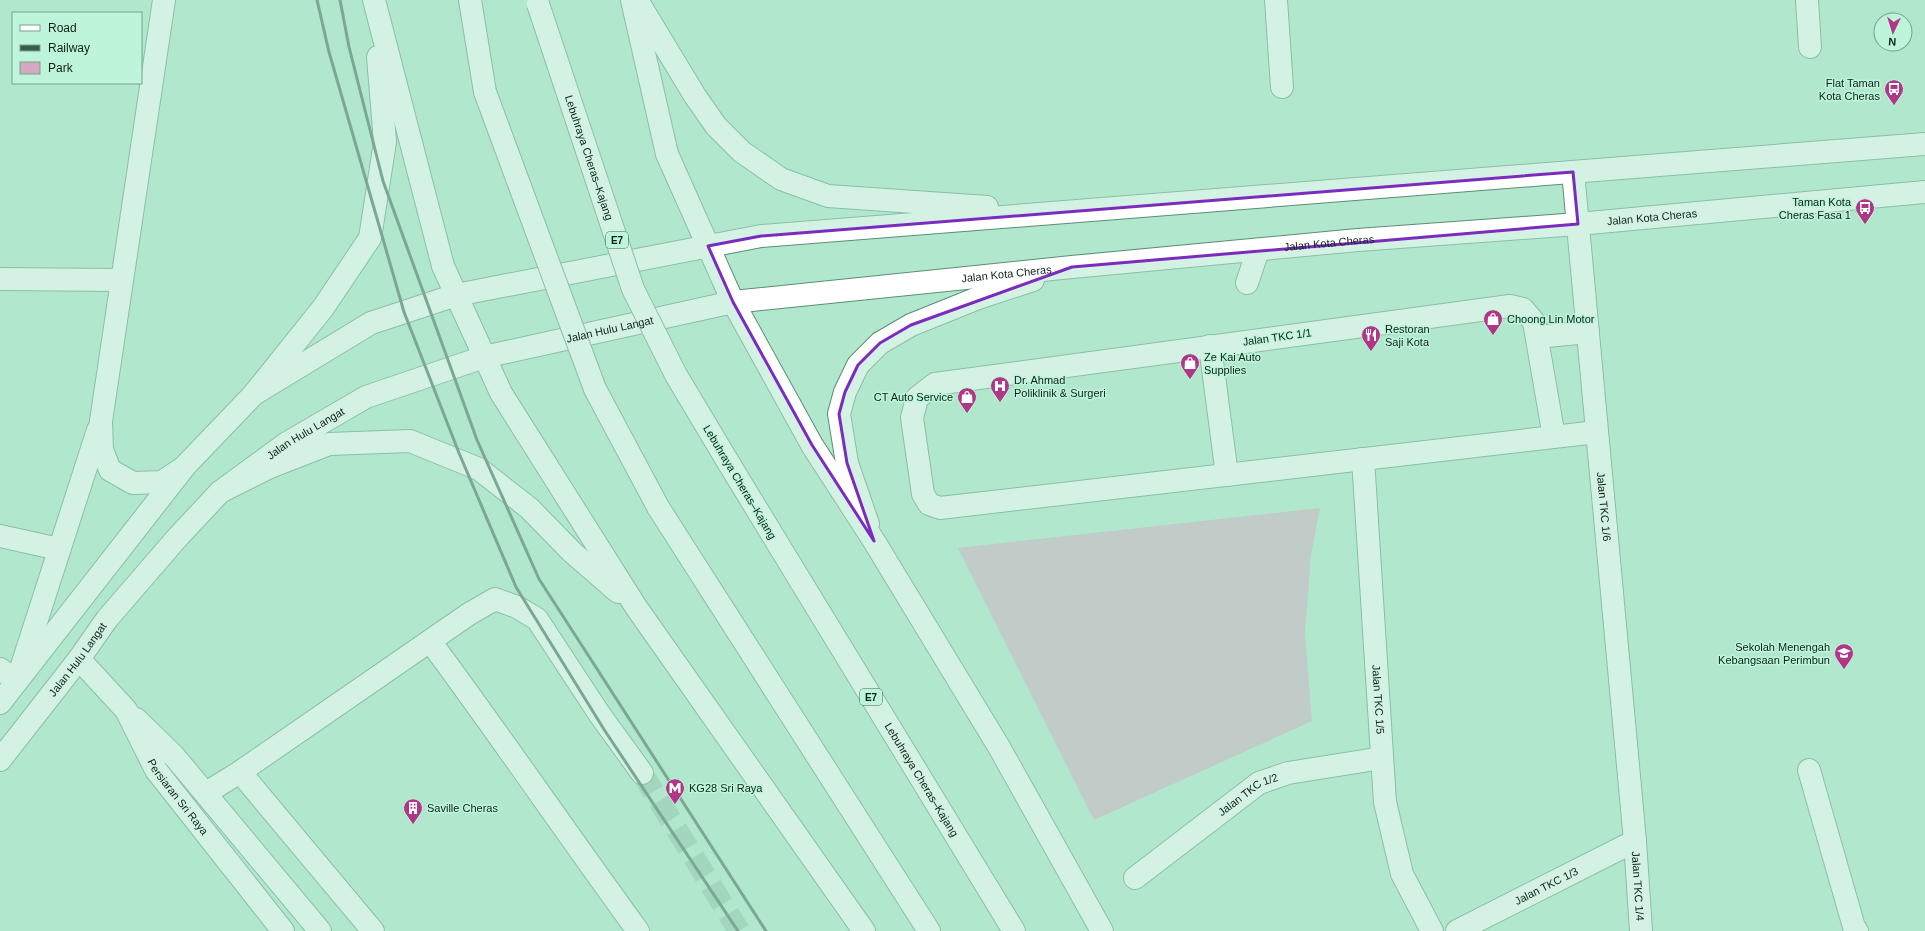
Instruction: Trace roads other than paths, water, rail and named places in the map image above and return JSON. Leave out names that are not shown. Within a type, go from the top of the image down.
[{"type":"main road","points":[[164,0],[101,421],[102,450],[110,470],[133,483],[162,482],[185,466]]},
{"type":"main road","points":[[8,675],[185,466],[254,394],[323,308],[370,238],[385,142],[379,67],[370,0]]},
{"type":"main road","points":[[374,0],[444,266],[501,393],[636,607],[864,931]]},
{"type":"main road","points":[[470,0],[485,92],[595,389],[658,507],[928,931]]},
{"type":"main road","points":[[632,0],[667,154],[733,302],[812,445],[874,541],[999,748],[1102,931]]},
{"type":"main road","points":[[637,0],[695,96],[716,126],[742,152],[781,179],[828,196],[1062,212]]},
{"type":"main road","points":[[1276,0],[1282,88]]},
{"type":"main road","points":[[1807,0],[1810,47]]},
{"type":"main road","name":"Lebuhraya Cheras–Kajang","points":[[538,2],[633,289],[676,375],[1014,931]]},
{"type":"main road","points":[[254,394],[372,323],[456,295],[761,236],[1925,144]]},
{"type":"main road","name":"Jalan TKC 1/6","points":[[1573,172],[1635,841]]},
{"type":"main road","name":"Jalan Kota Cheras","points":[[733,302],[1072,267],[1578,224],[1925,192]]},
{"type":"main road","points":[[1247,283],[1258,250]]},
{"type":"main road","points":[[874,541],[847,463],[839,414],[845,392],[858,365],[880,343],[911,325],[978,298],[1072,267]]},
{"type":"main road","points":[[0,279],[121,280]]},
{"type":"main road","name":"Jalan Hulu Langat","points":[[0,760],[79,659],[107,619],[177,538],[220,492],[287,443],[366,397],[484,357],[733,302]]},
{"type":"main road","name":"Jalan TKC 1/1","points":[[1227,475],[940,508],[929,504],[923,494],[912,418],[917,398],[935,384],[1510,306],[1523,309],[1532,317],[1554,437]]},
{"type":"main road","points":[[1537,338],[1588,332]]},
{"type":"main road","points":[[1210,346],[1227,475],[1597,432]]},
{"type":"main road","points":[[0,703],[8,675],[59,549],[101,421]]},
{"type":"main road","points":[[220,492],[270,467],[329,444],[410,441],[479,469],[529,508],[572,552],[636,607]]},
{"type":"main road","name":"Jalan TKC 1/5","points":[[1362,459],[1385,802],[1402,874],[1432,931]]},
{"type":"main road","points":[[0,536],[59,549]]},
{"type":"main road","points":[[206,793],[240,772],[469,614],[495,599],[517,607],[537,619],[600,715],[642,773]]},
{"type":"main road","points":[[430,641],[516,758],[560,824],[638,931]]},
{"type":"main road","name":"Persiaran Sri Raya","points":[[79,659],[126,710],[156,770],[277,929]]},
{"type":"main road","points":[[126,710],[174,756],[320,931]]},
{"type":"main road","name":"Jalan TKC 1/2","points":[[1135,878],[1260,783],[1288,773],[1382,758]]},
{"type":"main road","points":[[1809,770],[1854,928],[1858,931]]},
{"type":"main road","points":[[240,772],[373,931]]},
{"type":"main road","name":"Jalan TKC 1/3","points":[[1457,931],[1635,841]]},
{"type":"main road","name":"Jalan TKC 1/4","points":[[1635,841],[1641,931]]},
{"type":"tunnel","points":[[642,773],[739,931]]},
{"type":"railway","points":[[317,0],[329,52],[404,312],[459,453],[516,587],[605,731],[738,931]]},
{"type":"railway","points":[[340,0],[349,47],[383,181],[477,440],[539,579],[766,931]]},
{"type":"place","name":"Flat Taman Kota Cheras","points":[[1894,106]]},
{"type":"place","name":"Taman Kota Cheras Fasa 1","points":[[1865,225]]},
{"type":"place","name":"Choong Lin Motor","points":[[1493,336]]},
{"type":"place","name":"Restoran Saji Kota","points":[[1371,352]]},
{"type":"place","name":"Ze Kai Auto Supplies","points":[[1190,380]]},
{"type":"place","name":"Dr. Ahmad Poliklinik & Surgeri","points":[[1000,403]]},
{"type":"place","name":"CT Auto Service","points":[[967,414]]},
{"type":"place","name":"Sekolah Menengah Kebangsaan Perimbun","points":[[1844,670]]},
{"type":"place","name":"KG28 Sri Raya","points":[[675,805]]},
{"type":"place","name":"Saville Cheras","points":[[413,825]]}]
